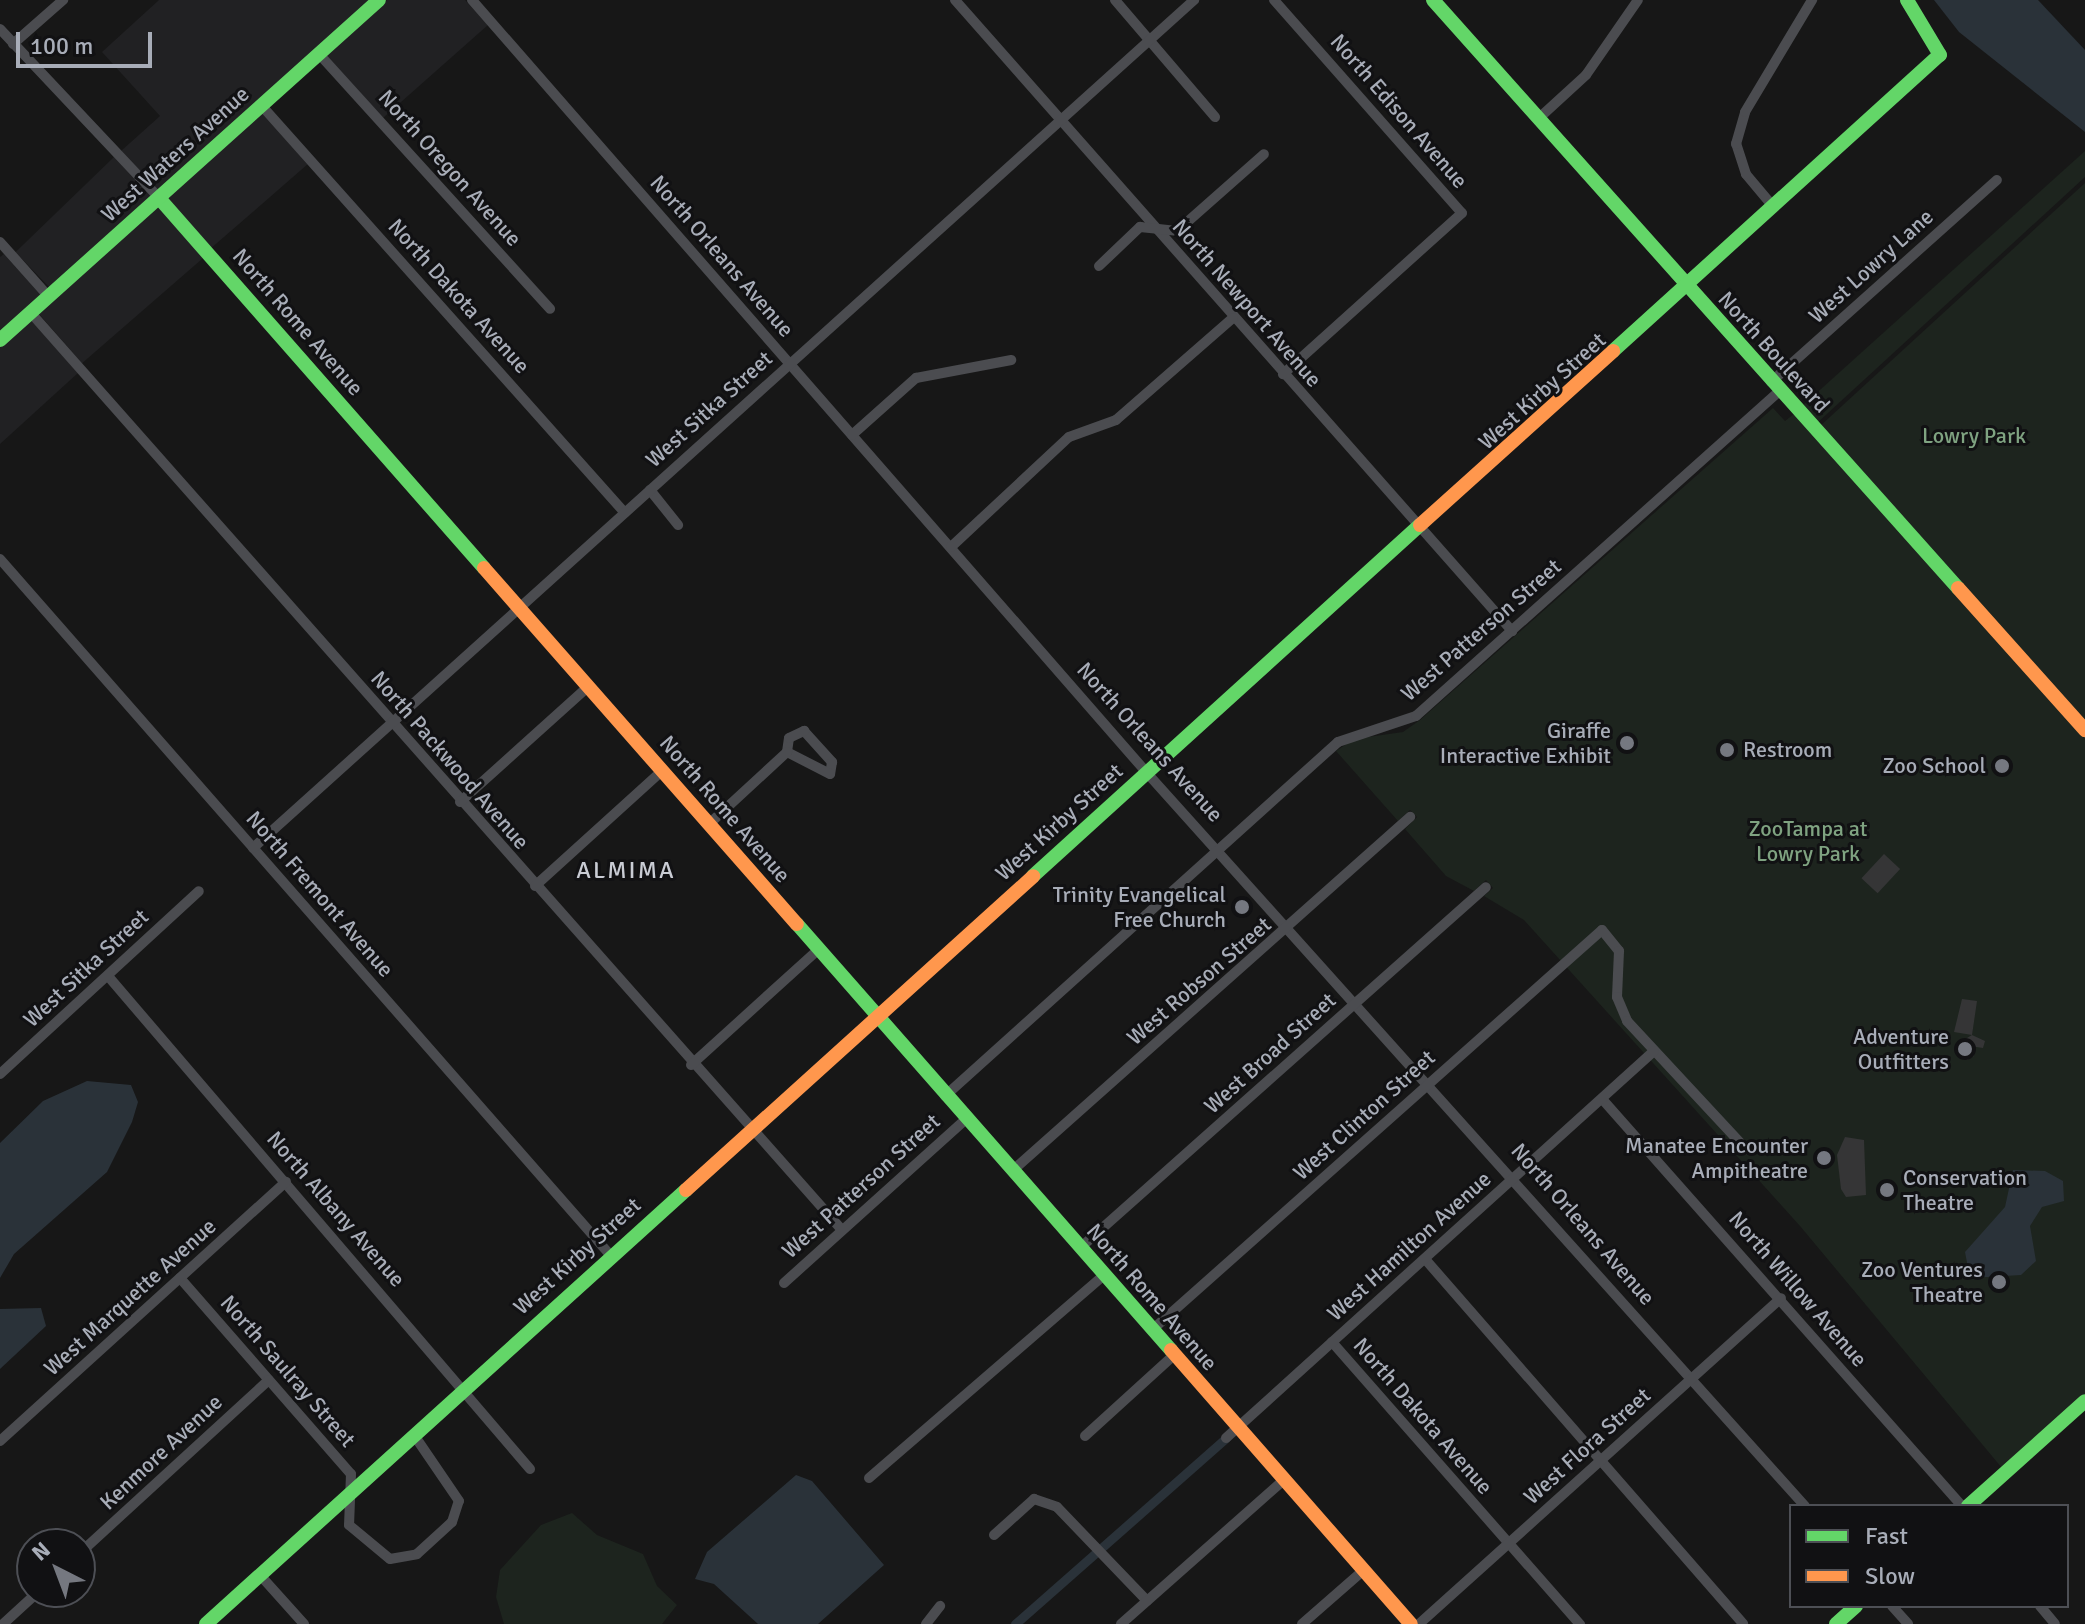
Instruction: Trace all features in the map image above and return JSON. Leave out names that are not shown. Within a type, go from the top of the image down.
[{"type":"street","points":[[13,44],[63,0]]},
{"type":"street","name":"West Waters Avenue","points":[[0,340],[379,0]]},
{"type":"street","name":"North Orleans Avenue","points":[[472,0],[1147,773],[1221,848],[1803,1504]]},
{"type":"street","name":"North Newport Avenue","points":[[955,0],[1512,631]]},
{"type":"street","points":[[1115,0],[1215,117]]},
{"type":"street","name":"West Sitka Street","points":[[253,848],[393,725],[1059,118],[1194,0]]},
{"type":"street","name":"North Edison Avenue","points":[[1274,0],[1462,213],[1283,374]]},
{"type":"street","name":"North Boulevard","points":[[1433,0],[1684,285],[2085,730]]},
{"type":"street","points":[[1538,119],[1586,75],[1638,0]]},
{"type":"street","points":[[1771,204],[1746,174],[1736,144],[1745,112],[1812,0]]},
{"type":"street","name":"West Kirby Street","points":[[206,1624],[875,1015],[1678,299],[1684,285],[1940,55],[1907,0]]},
{"type":"street","name":"North Rome Avenue","points":[[0,29],[159,198],[1411,1624]]},
{"type":"street","name":"North Oregon Avenue","points":[[319,54],[550,309]]},
{"type":"street","name":"North Dakota Avenue","points":[[262,106],[625,513]]},
{"type":"street","points":[[1099,266],[1140,227],[1177,231],[1264,154]]},
{"type":"street","name":"West Lowry Lane","points":[[1776,387],[1997,180]]},
{"type":"street","points":[[0,242],[49,297]]},
{"type":"street","name":"North Packwood Avenue","points":[[31,313],[748,1130],[842,1230]]},
{"type":"street","points":[[951,547],[1069,437],[1116,420],[1233,318]]},
{"type":"street","points":[[852,435],[916,378],[1011,360]]},
{"type":"street","name":"West Patterson Street","points":[[945,1096],[1338,742],[1410,720],[1512,631],[1776,387]]},
{"type":"street","points":[[650,490],[678,525]]},
{"type":"street","name":"North Fremont Avenue","points":[[0,559],[611,1256]]},
{"type":"street","points":[[460,802],[589,686]]},
{"type":"street","points":[[709,824],[787,752],[789,738],[804,731],[834,770],[822,774],[787,752]]},
{"type":"street","points":[[535,886],[662,771]]},
{"type":"street","name":"West Robson Street","points":[[1012,1171],[1290,928],[1410,817]]},
{"type":"street","name":"West Broad Street","points":[[1080,1248],[1486,887]]},
{"type":"street","name":"West Sitka Street","points":[[0,1074],[199,891]]},
{"type":"street","name":"West Clinton Street","points":[[1152,1330],[1602,930],[1619,951],[1617,997],[1627,1021],[1654,1051]]},
{"type":"street","points":[[691,1065],[818,950]]},
{"type":"street","name":"North Albany Avenue","points":[[108,976],[465,1387],[530,1469]]},
{"type":"street","points":[[1654,1051],[1746,1149]]},
{"type":"street","name":"West Hamilton Avenue","points":[[1226,1438],[1654,1051]]},
{"type":"street","name":"North Willow Avenue","points":[[1603,1100],[1960,1504]]},
{"type":"street","name":"West Patterson Street","points":[[784,1283],[966,1119]]},
{"type":"street","name":"West Marquette Avenue","points":[[0,1441],[286,1182]]},
{"type":"street","points":[[1425,1259],[1743,1624]]},
{"type":"street","points":[[869,1478],[1104,1275]]},
{"type":"street","name":"North Saulray Street","points":[[180,1278],[351,1474],[350,1496]]},
{"type":"street","name":"West Flora Street","points":[[1419,1624],[1781,1298]]},
{"type":"street","name":"North Dakota Avenue","points":[[1332,1342],[1580,1624]]},
{"type":"street","points":[[1085,1436],[1174,1355]]},
{"type":"street","name":"Kenmore Avenue","points":[[96,1538],[269,1380]]},
{"type":"street","points":[[1970,1504],[2082,1409]]},
{"type":"street","points":[[350,1496],[349,1525],[390,1559],[417,1554],[452,1522],[459,1501],[452,1482],[414,1435]]},
{"type":"street","points":[[1121,1624],[1284,1480]]},
{"type":"street","points":[[994,1535],[1034,1499],[1057,1507],[1147,1601]]},
{"type":"street","points":[[1302,1624],[1364,1570]]},
{"type":"street","points":[[260,1575],[304,1624]]},
{"type":"street","points":[[926,1624],[940,1606]]},
{"type":"street","points":[[3,1624],[20,1608]]},
{"type":"street","points":[[1836,1624],[1854,1608]]},
{"type":"street","points":[[1894,1608],[1908,1624]]},
{"type":"street","points":[[2042,1608],[2055,1624]]},
{"type":"shaded area","points":[[159,0],[371,0],[159,191],[121,151],[160,116],[102,52]]},
{"type":"shaded area","points":[[387,0],[465,0],[488,25],[383,118],[326,55]]},
{"type":"shaded area","points":[[1934,0],[2038,0],[2085,50],[2085,132],[1959,32]]},
{"type":"shaded area","points":[[263,113],[308,164],[209,250],[165,198]]},
{"type":"shaded area","points":[[114,157],[152,197],[54,292],[15,252]]},
{"type":"shaded area","points":[[159,205],[204,257],[82,363],[37,311]]},
{"type":"shaded area","points":[[4,254],[42,296],[0,333],[0,257]]},
{"type":"shaded area","points":[[31,320],[78,373],[0,444],[0,347]]},
{"type":"shaded area","points":[[87,1081],[131,1085],[138,1102],[132,1122],[107,1172],[14,1254],[0,1278],[0,1143],[43,1101]]},
{"type":"shaded area","points":[[2013,1170],[2045,1171],[2063,1181],[2064,1201],[2042,1207],[2030,1226],[2036,1261],[2021,1275],[1970,1278],[1965,1252],[2005,1207]]},
{"type":"shaded area","points":[[41,1308],[46,1326],[0,1369],[0,1309]]},
{"type":"shaded area","points":[[796,1475],[812,1481],[884,1565],[818,1624],[758,1624],[714,1584],[695,1579],[707,1552]]},
{"type":"green space","points":[[2085,151],[2085,177],[1816,424],[1801,407]]},
{"type":"green space","name":"Lowry Park","points":[[2085,183],[2085,724],[1819,427]]},
{"type":"green space","name":"ZooTampa at Lowry Park","points":[[1773,408],[1785,421],[1794,414],[2085,737],[2085,1394],[2002,1468],[1800,1226],[1524,920],[1484,896],[1493,888],[1486,880],[1474,891],[1446,876],[1405,829],[1417,817],[1410,810],[1398,821],[1336,751],[1354,739],[1403,732],[1420,720]]},
{"type":"green space","points":[[572,1513],[597,1535],[643,1554],[657,1586],[677,1605],[662,1624],[504,1624],[496,1597],[500,1570],[541,1525]]},
{"type":"building","points":[[1884,854],[1900,869],[1878,893],[1861,878]]},
{"type":"building","points":[[1962,999],[1977,1001],[1972,1035],[1954,1032]]},
{"type":"building","name":"Adventure Outfitters","points":[[1972,1035],[1985,1041],[1983,1048],[1970,1046],[1974,1056],[1967,1060],[1957,1044]]},
{"type":"building","points":[[1845,1137],[1864,1140],[1866,1195],[1846,1197],[1841,1189],[1837,1155]]},
{"type":"waterway","points":[[1015,1624],[1226,1438]]},
{"type":"traffic: fast","points":[[0,340],[379,0]]},
{"type":"traffic: fast","points":[[1433,0],[1958,588]]},
{"type":"traffic: fast","points":[[1613,351],[1940,55],[1907,0]]},
{"type":"traffic: fast","points":[[159,198],[484,568]]},
{"type":"traffic: fast","points":[[1033,876],[1420,525]]},
{"type":"traffic: fast","points":[[797,924],[1171,1350]]},
{"type":"traffic: fast","points":[[206,1624],[686,1190]]},
{"type":"traffic: fast","points":[[1970,1504],[2085,1401]]},
{"type":"traffic: fast","points":[[1836,1624],[1854,1608]]},
{"type":"traffic: slow","points":[[1420,525],[1613,351]]},
{"type":"traffic: slow","points":[[484,568],[797,924]]},
{"type":"traffic: slow","points":[[1958,588],[2085,730]]},
{"type":"traffic: slow","points":[[686,1190],[1033,876]]},
{"type":"traffic: slow","points":[[1171,1350],[1411,1624]]},
{"type":"place","name":"Giraffe Interactive Exhibit","points":[[1627,743]]},
{"type":"place","name":"Restroom","points":[[1727,750]]},
{"type":"place","name":"Zoo School","points":[[2002,766]]},
{"type":"place","name":"Trinity Evangelical Free Church","points":[[1242,907]]},
{"type":"place","name":"Adventure Outfitters","points":[[1965,1049]]},
{"type":"place","name":"Manatee Encounter Ampitheatre","points":[[1824,1158]]},
{"type":"place","name":"Conservation Theatre","points":[[1887,1190]]},
{"type":"place","name":"Zoo Ventures Theatre","points":[[1999,1282]]},
{"type":"district","name":"ALMIMA","points":[[626,871]]}]
